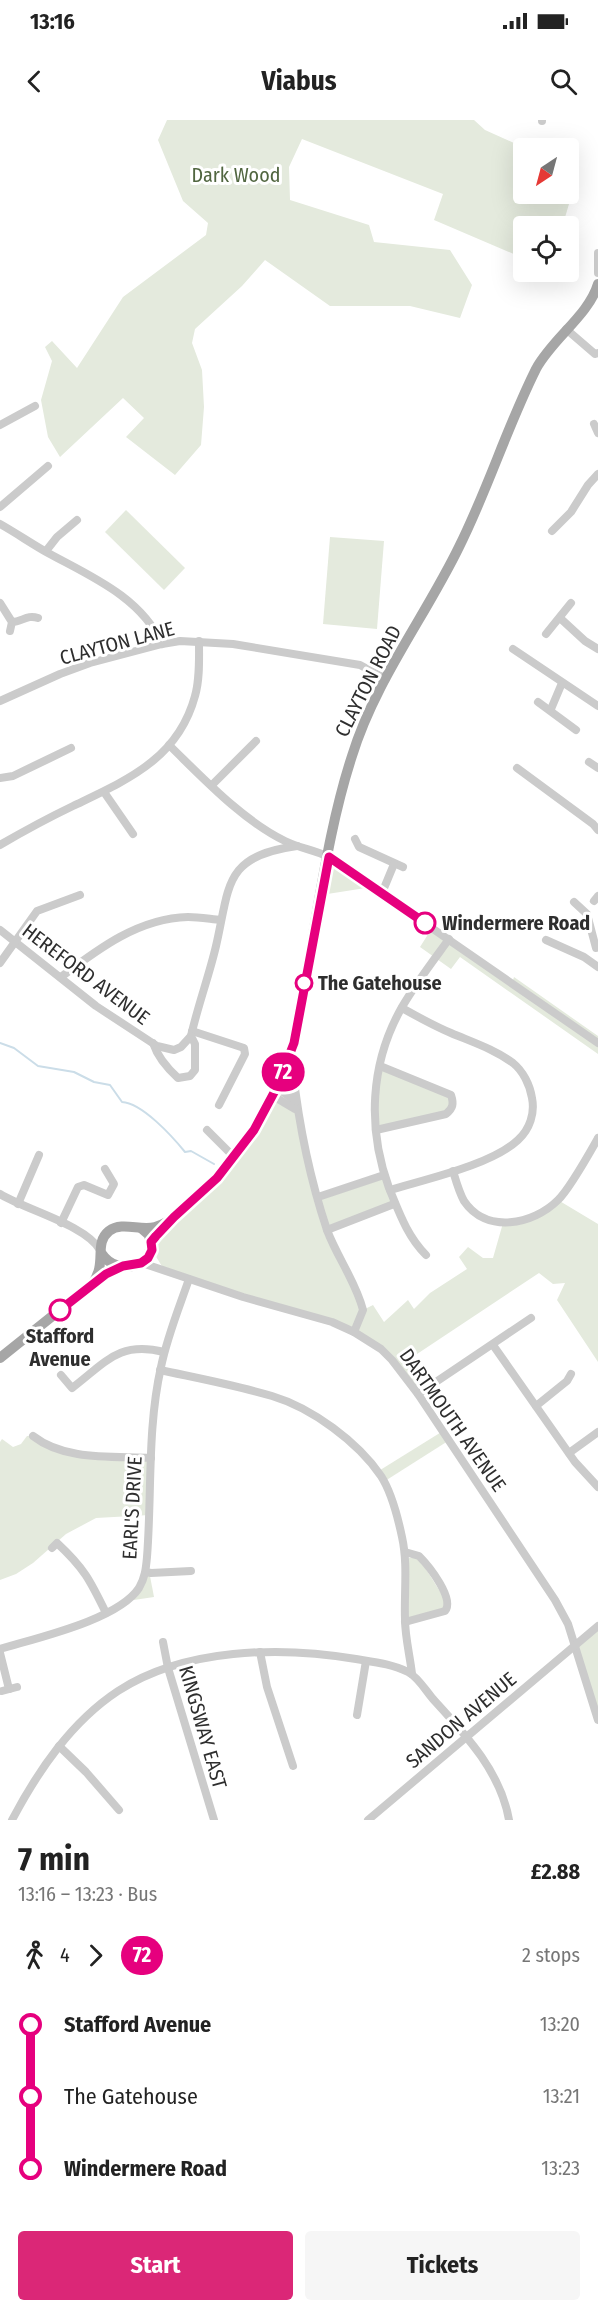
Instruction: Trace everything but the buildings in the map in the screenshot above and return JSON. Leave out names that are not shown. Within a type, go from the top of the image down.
[{"type":"main road","name":"CLAYTON ROAD","points":[[151,1246],[174,1217],[217,1178],[234,1157],[254,1130],[275,1092],[294,1043],[333,826],[352,753],[386,679],[461,544],[506,436],[538,367],[566,328],[593,302],[598,284]]},
{"type":"main road","name":"CLAYTON ROAD","points":[[141,1228],[158,1226],[174,1217]]},
{"type":"main road","points":[[0,1358],[106,1274],[123,1266],[141,1263],[148,1258],[151,1246],[149,1235],[141,1228],[128,1226],[109,1232],[102,1240],[99,1276],[92,1284]]},
{"type":"main road","points":[[101,1252],[110,1263],[123,1266]]},
{"type":"street","points":[[598,253],[598,273]]},
{"type":"street","points":[[566,328],[595,354],[598,354]]},
{"type":"street","points":[[1,423],[35,406]]},
{"type":"street","points":[[0,507],[48,467]]},
{"type":"street","points":[[552,531],[571,512],[598,474]]},
{"type":"street","points":[[46,551],[57,537],[78,520]]},
{"type":"street","points":[[0,524],[103,583],[130,603],[155,629],[162,644]]},
{"type":"street","points":[[0,603],[11,626],[30,612],[38,618]]},
{"type":"street","points":[[546,634],[571,603]]},
{"type":"street","points":[[560,618],[585,641],[598,649]]},
{"type":"street","points":[[0,845],[144,770],[169,745],[183,726],[195,695],[199,641]]},
{"type":"street","name":"CLAYTON LANE","points":[[0,701],[60,674],[162,644],[199,641],[233,644],[360,665],[386,679]]},
{"type":"street","points":[[513,649],[598,706]]},
{"type":"street","points":[[550,709],[562,683]]},
{"type":"street","points":[[538,702],[576,730]]},
{"type":"street","points":[[212,785],[256,741]]},
{"type":"street","points":[[169,745],[212,785],[276,836],[329,857],[598,1043]]},
{"type":"street","points":[[0,778],[21,772],[71,748]]},
{"type":"street","points":[[589,762],[598,768]]},
{"type":"street","points":[[517,768],[598,830]]},
{"type":"street","points":[[104,792],[133,834]]},
{"type":"street","points":[[273,849],[276,836]]},
{"type":"street","points":[[355,839],[359,847],[398,865],[382,893]]},
{"type":"street","name":"HEREFORD AVENUE","points":[[0,930],[96,1006],[153,1043],[165,1049],[174,1050],[181,1047],[192,1033],[216,944],[227,891],[236,874],[244,865],[273,849],[298,846]]},
{"type":"street","points":[[0,963],[37,911],[80,895]]},
{"type":"street","points":[[574,902],[587,914],[597,948],[584,957]]},
{"type":"street","points":[[61,977],[110,943],[150,924],[189,917],[221,920]]},
{"type":"street","points":[[426,1255],[414,1240],[394,1204],[384,1175],[376,1130],[374,1095],[386,1044],[402,1008],[449,939]]},
{"type":"street","points":[[546,940],[584,957],[598,967]]},
{"type":"street","points":[[390,1190],[453,1171],[499,1152],[519,1139],[532,1118],[534,1107],[531,1090],[515,1065],[499,1053],[449,1033],[402,1008]]},
{"type":"street","points":[[192,1033],[244,1048],[245,1054],[219,1105]]},
{"type":"street","name":"HEREFORD AVENUE","points":[[153,1043],[157,1054],[169,1070],[178,1078],[185,1078],[195,1070],[195,1044],[192,1033]]},
{"type":"street","points":[[376,1130],[440,1116],[452,1110],[454,1103],[451,1095],[380,1066]]},
{"type":"street","points":[[293,1072],[298,1111],[327,1230],[361,1302],[363,1315],[354,1332]]},
{"type":"street","points":[[275,1092],[291,1098],[298,1111]]},
{"type":"street","points":[[207,1130],[234,1157]]},
{"type":"street","points":[[453,1171],[464,1200],[472,1210],[482,1218],[496,1223],[515,1222],[536,1214],[558,1200],[598,1138]]},
{"type":"street","points":[[18,1204],[39,1155]]},
{"type":"street","points":[[61,1223],[78,1187],[84,1185],[108,1195],[114,1184],[105,1169]]},
{"type":"street","points":[[318,1197],[384,1175]]},
{"type":"street","points":[[0,1194],[82,1232],[92,1239],[101,1252]]},
{"type":"street","points":[[327,1230],[394,1204]]},
{"type":"street","points":[[82,1232],[109,1232]]},
{"type":"street","points":[[151,1246],[163,1268]]},
{"type":"street","name":"DARTMOUTH AVENUE","points":[[141,1263],[332,1322],[354,1332],[386,1353],[418,1394],[555,1600],[568,1624],[576,1646],[596,1706],[598,1720]]},
{"type":"street","name":"EARL'S DRIVE","points":[[0,1651],[106,1613],[138,1589],[146,1572],[151,1458],[160,1370],[189,1279]]},
{"type":"street","points":[[418,1394],[531,1318]]},
{"type":"street","points":[[493,1345],[569,1453],[598,1487]]},
{"type":"street","points":[[61,1375],[74,1391],[115,1355],[127,1349],[143,1348],[164,1352]]},
{"type":"street","points":[[160,1370],[272,1396],[314,1415],[338,1432],[381,1477],[397,1519],[405,1552],[405,1622],[412,1674]]},
{"type":"street","points":[[536,1406],[567,1381],[571,1374]]},
{"type":"street","points":[[569,1453],[598,1432]]},
{"type":"street","points":[[33,1436],[46,1445],[68,1453],[151,1458]]},
{"type":"street","points":[[52,1548],[57,1543],[89,1576],[106,1613]]},
{"type":"street","points":[[405,1552],[419,1556],[448,1598],[448,1607],[445,1611],[405,1622]]},
{"type":"street","points":[[146,1572],[151,1574],[191,1571]]},
{"type":"street","name":"SANDON AVENUE","points":[[368,1820],[598,1626]]},
{"type":"street","name":"KINGSWAY EAST","points":[[163,1642],[168,1668],[214,1820]]},
{"type":"street","points":[[0,1651],[9,1689]]},
{"type":"street","points":[[260,1652],[267,1687],[293,1766]]},
{"type":"street","points":[[12,1820],[32,1785],[59,1746],[73,1730],[118,1691],[168,1668],[215,1656],[260,1652],[311,1652],[366,1660],[396,1667],[412,1674],[492,1772],[500,1788],[509,1820]]},
{"type":"street","points":[[357,1715],[366,1660]]},
{"type":"street","points":[[59,1746],[86,1772],[119,1810]]},
{"type":"green space","name":"Dark Wood","points":[[167,120],[474,120],[485,130],[513,143],[513,204],[569,204],[565,216],[513,216],[513,254],[434,220],[443,194],[302,139],[289,167],[290,200],[369,225],[374,242],[450,250],[472,285],[460,318],[410,306],[330,306],[265,260],[242,286],[195,329],[192,343],[202,370],[204,407],[201,445],[175,475],[126,437],[144,418],[123,398],[60,457],[48,437],[41,400],[52,361],[45,347],[52,341],[77,368],[123,297],[206,235],[208,223],[183,201],[158,140]]},
{"type":"green space","points":[[126,510],[185,568],[164,590],[105,532]]},
{"type":"green space","points":[[330,537],[384,541],[377,629],[323,624]]},
{"type":"green space","points":[[329,857],[372,887],[321,895]]},
{"type":"green space","points":[[432,928],[512,983],[514,977],[598,1036],[598,1054],[460,957],[451,969],[420,947]]},
{"type":"green space","points":[[380,1066],[451,1095],[452,1110],[376,1130]]},
{"type":"green space","points":[[284,1069],[293,1072],[318,1196],[384,1175],[394,1204],[328,1230],[363,1310],[373,1305],[384,1322],[408,1300],[414,1309],[430,1293],[467,1269],[459,1257],[468,1247],[483,1258],[493,1258],[503,1223],[515,1222],[558,1200],[598,1224],[598,1362],[557,1300],[565,1283],[553,1284],[539,1273],[408,1360],[424,1389],[418,1394],[392,1360],[354,1332],[163,1268],[152,1250],[151,1242],[245,1143]]},
{"type":"green space","points":[[443,1431],[448,1441],[385,1481],[377,1472]]},
{"type":"green space","points":[[27,1436],[33,1436],[54,1449],[151,1458],[150,1515],[96,1518],[66,1534],[33,1563],[16,1574],[0,1580],[0,1442],[2,1439],[13,1447],[21,1444]]},
{"type":"green space","points":[[409,1558],[416,1558],[424,1566],[446,1601],[444,1608],[408,1619]]},
{"type":"green space","points":[[146,1572],[150,1576],[154,1597],[127,1601]]},
{"type":"green space","points":[[598,1626],[598,1706],[594,1707],[576,1646]]},
{"type":"waterway","points":[[0,1043],[14,1048],[38,1066],[74,1072],[94,1082],[110,1085],[122,1102],[147,1114],[165,1129],[185,1152],[191,1151],[214,1164]]},
{"type":"bus line","name":"72","points":[[60,1310],[106,1274],[123,1266],[141,1263],[148,1258],[152,1250],[151,1242],[174,1217],[217,1178],[254,1130],[277,1087],[294,1043],[329,857],[425,923]]},
{"type":"place","name":"Windermere Road","points":[[425,923]]},
{"type":"place","name":"The Gatehouse","points":[[304,983]]},
{"type":"place","name":"Stafford Avenue","points":[[60,1310]]}]
